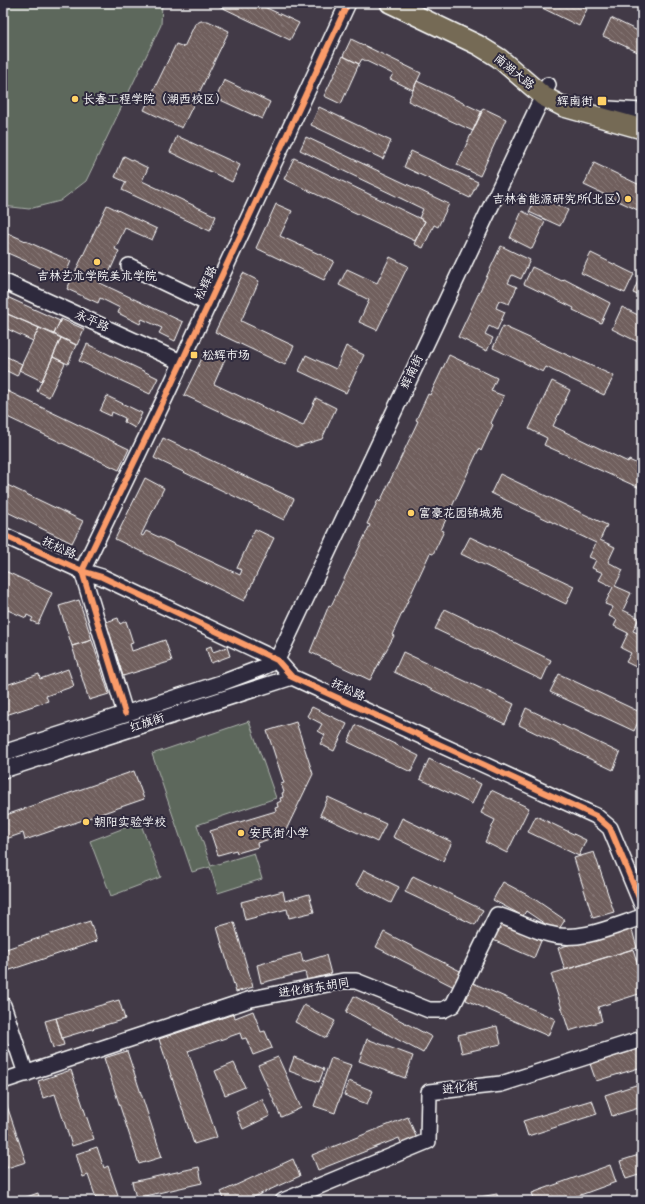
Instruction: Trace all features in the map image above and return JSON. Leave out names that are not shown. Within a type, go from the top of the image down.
[{"type":"main road","name":"南湖大路","points":[[390,3],[478,45],[546,91],[642,117]]},
{"type":"main road","name":"南湖大路","points":[[416,3],[477,31],[503,47],[546,91],[564,107],[642,129]]},
{"type":"street","name":"松辉路","points":[[82,571],[182,362],[348,3]]},
{"type":"street","name":"辉南街","points":[[277,660],[546,91]]},
{"type":"street","points":[[609,108],[642,111]]},
{"type":"street","points":[[129,266],[209,304]]},
{"type":"street","name":"永平路","points":[[3,281],[182,362]]},
{"type":"street","name":"抚松路","points":[[3,535],[82,571],[102,577],[277,660],[292,677],[596,816],[610,828],[642,905]]},
{"type":"street","points":[[82,571],[125,714]]},
{"type":"street","name":"红旗街","points":[[3,753],[224,682],[277,660]]},
{"type":"street","name":"红旗街","points":[[3,770],[292,677]]},
{"type":"street","name":"进化街东胡同","points":[[3,1081],[251,999],[343,981],[356,981],[429,1010],[443,1010],[453,1004],[497,915],[510,918],[549,934],[564,937],[595,933],[642,917]]},
{"type":"street","points":[[3,1005],[26,1074]]},
{"type":"street","name":"进化街","points":[[283,1201],[428,1141],[429,1092],[501,1084],[642,1039]]},
{"type":"green space","name":"长春工程学院（湖西校区）","points":[[3,3],[162,3],[161,25],[86,181],[60,201],[29,209],[3,206]]},
{"type":"green space","points":[[249,721],[276,798],[197,825],[211,866],[254,853],[262,879],[218,893],[210,867],[192,872],[152,754]]},
{"type":"green space","points":[[140,822],[161,877],[111,896],[90,841]]},
{"type":"building","points":[[220,3],[256,3],[299,23],[290,40],[219,6]]},
{"type":"building","points":[[532,3],[575,3],[587,9],[579,26]]},
{"type":"building","points":[[611,18],[642,33],[642,54],[603,36]]},
{"type":"building","points":[[201,21],[208,21],[229,31],[182,128],[144,110],[176,44],[184,47],[195,24]]},
{"type":"building","points":[[351,39],[421,73],[413,90],[390,79],[393,74],[362,59],[359,64],[343,56]]},
{"type":"building","points":[[343,56],[359,64],[341,104],[324,96]]},
{"type":"building","points":[[224,80],[270,102],[262,119],[216,98]]},
{"type":"building","points":[[417,81],[482,112],[473,131],[408,101]]},
{"type":"building","points":[[319,107],[391,141],[383,159],[311,125]]},
{"type":"building","points":[[483,108],[506,119],[480,176],[457,165]]},
{"type":"building","points":[[177,136],[240,165],[232,182],[170,152]]},
{"type":"building","points":[[306,137],[449,204],[438,227],[434,225],[423,248],[414,244],[425,221],[419,218],[423,209],[300,150]]},
{"type":"building","points":[[411,151],[478,182],[470,198],[404,167]]},
{"type":"building","points":[[124,156],[148,168],[142,181],[216,216],[210,231],[122,190],[126,182],[115,177]]},
{"type":"building","points":[[294,158],[425,221],[415,241],[284,179]]},
{"type":"building","name":"吉林省能源研究所(北区)","points":[[594,163],[642,186],[642,212],[584,185]]},
{"type":"building","points":[[537,195],[568,210],[560,226],[529,212]]},
{"type":"building","points":[[276,204],[292,211],[280,236],[334,261],[324,280],[256,248]]},
{"type":"building","name":"吉林艺术学院美术学院","points":[[107,205],[157,229],[152,240],[125,228],[115,249],[119,251],[108,275],[105,273],[100,283],[183,322],[175,341],[159,333],[162,328],[142,319],[140,324],[118,313],[120,308],[100,298],[98,303],[67,289]]},
{"type":"building","points":[[522,211],[545,222],[532,249],[510,238]]},
{"type":"building","points":[[3,231],[71,261],[64,278],[3,251]]},
{"type":"building","points":[[501,246],[530,260],[521,279],[512,275],[508,283],[517,287],[509,304],[499,300],[496,308],[505,312],[497,330],[489,326],[485,334],[493,338],[487,351],[458,337]]},
{"type":"building","points":[[591,253],[634,274],[625,293],[581,273]]},
{"type":"building","points":[[390,257],[408,266],[377,330],[359,322],[369,300],[339,285],[347,269],[377,283]]},
{"type":"building","points":[[532,267],[562,281],[564,279],[610,303],[601,323],[524,284]]},
{"type":"building","points":[[243,273],[259,281],[241,321],[294,346],[285,365],[215,332]]},
{"type":"building","points":[[640,276],[642,277],[642,297],[633,293]]},
{"type":"building","points":[[7,297],[60,321],[54,334],[3,312],[3,307]]},
{"type":"building","points":[[622,307],[642,317],[642,344],[612,329]]},
{"type":"building","points":[[3,312],[39,328],[33,341],[3,327]]},
{"type":"building","points":[[61,319],[84,329],[77,345],[54,334]]},
{"type":"building","points":[[503,326],[614,376],[604,395],[546,367],[543,372],[493,348]]},
{"type":"building","points":[[39,328],[61,338],[42,381],[19,370]]},
{"type":"building","points":[[61,338],[76,345],[68,364],[53,357]]},
{"type":"building","points":[[87,344],[158,378],[150,394],[79,361]]},
{"type":"building","points":[[346,346],[364,355],[346,393],[299,371],[306,355],[336,369]]},
{"type":"building","points":[[206,350],[225,359],[214,384],[303,426],[316,398],[336,408],[322,439],[296,447],[184,395]]},
{"type":"building","points":[[3,355],[22,364],[17,376],[3,369]]},
{"type":"building","name":"富豪花园锦城苑","points":[[449,355],[497,378],[491,391],[504,396],[491,423],[493,425],[481,451],[479,449],[441,530],[444,531],[433,554],[430,553],[392,635],[394,636],[370,680],[310,652],[329,605],[331,606],[370,525],[367,524],[378,500],[380,502],[418,421],[416,420],[428,394],[430,395]]},
{"type":"building","points":[[53,357],[65,363],[49,397],[37,391]]},
{"type":"building","points":[[552,381],[570,390],[553,426],[628,462],[629,460],[642,466],[642,489],[544,445],[547,438],[529,429]]},
{"type":"building","points":[[3,389],[129,449],[119,470],[3,415]]},
{"type":"building","points":[[107,396],[142,413],[135,428],[124,422],[125,418],[112,412],[111,416],[100,411]]},
{"type":"building","points":[[163,438],[294,499],[284,520],[154,458]]},
{"type":"building","points":[[500,474],[607,525],[600,540],[615,547],[608,562],[623,570],[615,586],[631,593],[623,610],[639,618],[633,631],[642,635],[642,670],[626,662],[631,653],[621,648],[628,633],[614,626],[617,620],[609,616],[613,607],[605,604],[613,587],[599,580],[603,573],[592,568],[596,560],[589,557],[596,543],[491,493]]},
{"type":"building","points":[[145,478],[164,488],[141,535],[143,536],[146,531],[240,575],[242,570],[237,568],[255,529],[274,538],[244,601],[115,539]]},
{"type":"building","points":[[3,483],[83,521],[72,543],[3,510]]},
{"type":"building","points":[[470,537],[574,586],[566,604],[461,554]]},
{"type":"building","points":[[3,570],[52,593],[38,624],[31,621],[33,618],[27,615],[26,618],[3,608]]},
{"type":"building","points":[[79,600],[92,640],[72,646],[59,606]]},
{"type":"building","points":[[445,609],[551,660],[542,680],[435,629]]},
{"type":"building","points":[[118,618],[120,624],[126,621],[133,643],[130,644],[132,651],[165,640],[172,661],[123,676],[106,622]]},
{"type":"building","points":[[92,640],[109,694],[89,700],[72,646]]},
{"type":"building","points":[[211,646],[213,652],[227,647],[230,656],[211,663],[206,648]]},
{"type":"building","points":[[403,652],[514,704],[505,724],[394,672]]},
{"type":"building","points":[[68,669],[74,686],[46,696],[48,701],[3,716],[3,686],[39,674],[40,679]]},
{"type":"building","points":[[559,674],[642,713],[634,731],[550,692]]},
{"type":"building","points":[[312,707],[347,724],[334,751],[320,744],[325,735],[318,731],[322,724],[307,716]]},
{"type":"building","points":[[526,708],[620,753],[613,770],[519,725]]},
{"type":"building","points":[[296,722],[313,774],[285,832],[286,834],[257,843],[258,847],[237,853],[236,850],[218,855],[210,831],[276,811],[275,808],[278,807],[277,803],[281,801],[280,798],[283,797],[282,793],[284,792],[281,784],[284,783],[267,731]]},
{"type":"building","points":[[356,725],[419,756],[411,772],[348,742]]},
{"type":"building","points":[[429,759],[481,784],[472,804],[420,779]]},
{"type":"building","points":[[134,771],[144,799],[25,840],[23,833],[3,840],[3,816]]},
{"type":"building","points":[[491,790],[529,808],[507,853],[485,842],[495,820],[481,813]]},
{"type":"building","points":[[328,797],[386,824],[377,842],[320,815]]},
{"type":"building","points":[[536,816],[586,840],[579,856],[528,832]]},
{"type":"building","points":[[402,818],[452,842],[443,861],[393,837]]},
{"type":"building","points":[[594,852],[614,912],[593,918],[574,858]]},
{"type":"building","points":[[364,870],[399,887],[391,903],[356,885]]},
{"type":"building","points":[[413,876],[483,910],[475,925],[405,892]]},
{"type":"building","points":[[503,882],[533,898],[565,920],[557,932],[526,911],[523,916],[493,900]]},
{"type":"building","points":[[283,891],[285,901],[309,894],[314,912],[289,918],[287,909],[245,920],[241,902]]},
{"type":"building","points":[[90,921],[97,941],[4,972],[3,950]]},
{"type":"building","points":[[234,922],[253,987],[236,992],[217,927]]},
{"type":"building","points":[[500,923],[541,941],[534,958],[493,940]]},
{"type":"building","points":[[631,926],[637,948],[565,970],[558,948]]},
{"type":"building","points":[[384,932],[462,972],[454,987],[376,947]]},
{"type":"building","points":[[633,949],[642,978],[642,993],[598,1007],[602,1021],[569,1031],[551,974]]},
{"type":"building","points":[[301,953],[303,962],[326,955],[331,974],[307,980],[305,972],[261,983],[257,965]]},
{"type":"building","points":[[473,983],[555,1019],[548,1036],[466,1000]]},
{"type":"building","points":[[354,996],[432,1037],[423,1053],[346,1012]]},
{"type":"building","points":[[119,1000],[125,1019],[62,1038],[56,1018]]},
{"type":"building","points":[[304,1005],[335,1021],[326,1038],[295,1022]]},
{"type":"building","points":[[253,1011],[261,1032],[265,1031],[272,1048],[253,1055],[246,1038],[242,1039],[240,1033],[188,1051],[217,1137],[194,1144],[159,1039],[234,1014],[235,1018]]},
{"type":"building","points":[[56,1018],[64,1045],[53,1048],[45,1021]]},
{"type":"building","points":[[497,1026],[501,1044],[462,1053],[458,1035]]},
{"type":"building","points":[[367,1039],[413,1056],[405,1078],[359,1061]]},
{"type":"building","points":[[642,1048],[642,1067],[596,1081],[590,1064]]},
{"type":"building","points":[[127,1051],[162,1157],[139,1164],[104,1058]]},
{"type":"building","points":[[278,1057],[301,1108],[281,1117],[258,1065]]},
{"type":"building","points":[[294,1057],[324,1069],[319,1082],[289,1071]]},
{"type":"building","points":[[331,1058],[351,1065],[335,1113],[314,1106]]},
{"type":"building","points":[[234,1063],[245,1087],[225,1095],[215,1071]]},
{"type":"building","points":[[71,1070],[94,1139],[72,1146],[55,1094],[43,1098],[38,1081]]},
{"type":"building","points":[[349,1081],[373,1091],[367,1104],[344,1095]]},
{"type":"building","points":[[642,1083],[642,1107],[612,1116],[605,1095]]},
{"type":"building","points":[[3,1094],[26,1162],[7,1168],[3,1155]]},
{"type":"building","points":[[262,1099],[270,1116],[243,1129],[236,1112]]},
{"type":"building","points":[[592,1100],[597,1114],[528,1136],[523,1121]]},
{"type":"building","points":[[408,1117],[418,1141],[403,1147],[399,1138],[318,1170],[312,1155]]},
{"type":"building","points":[[97,1147],[104,1168],[108,1166],[120,1201],[97,1201],[88,1175],[83,1177],[76,1154]]},
{"type":"building","points":[[642,1154],[642,1174],[626,1179],[620,1161]]},
{"type":"building","points":[[293,1159],[300,1176],[245,1201],[225,1201],[221,1192]]},
{"type":"building","points":[[610,1165],[616,1182],[564,1201],[535,1201],[532,1193]]},
{"type":"building","points":[[199,1167],[202,1183],[136,1198],[132,1182]]},
{"type":"building","points":[[38,1193],[40,1201],[18,1200]]},
{"type":"building","points":[[497,1194],[498,1201],[456,1201]]},
{"type":"cycle path","points":[[125,713],[82,571],[165,398],[348,3]]},
{"type":"cycle path","points":[[3,535],[82,571],[102,577],[277,660],[292,677],[596,816],[610,828],[642,905]]},
{"type":"place","name":"长春工程学院（湖西校区）","points":[[75,99]]},
{"type":"place","name":"辉南街","points":[[602,101]]},
{"type":"place","name":"吉林省能源研究所(北区)","points":[[628,199]]},
{"type":"place","name":"吉林艺术学院美术学院","points":[[97,262]]},
{"type":"place","name":"松辉市场","points":[[194,355]]},
{"type":"place","name":"富豪花园锦城苑","points":[[411,513]]},
{"type":"place","name":"朝阳实验学校","points":[[86,822]]},
{"type":"place","name":"安民街小学","points":[[241,833]]}]
